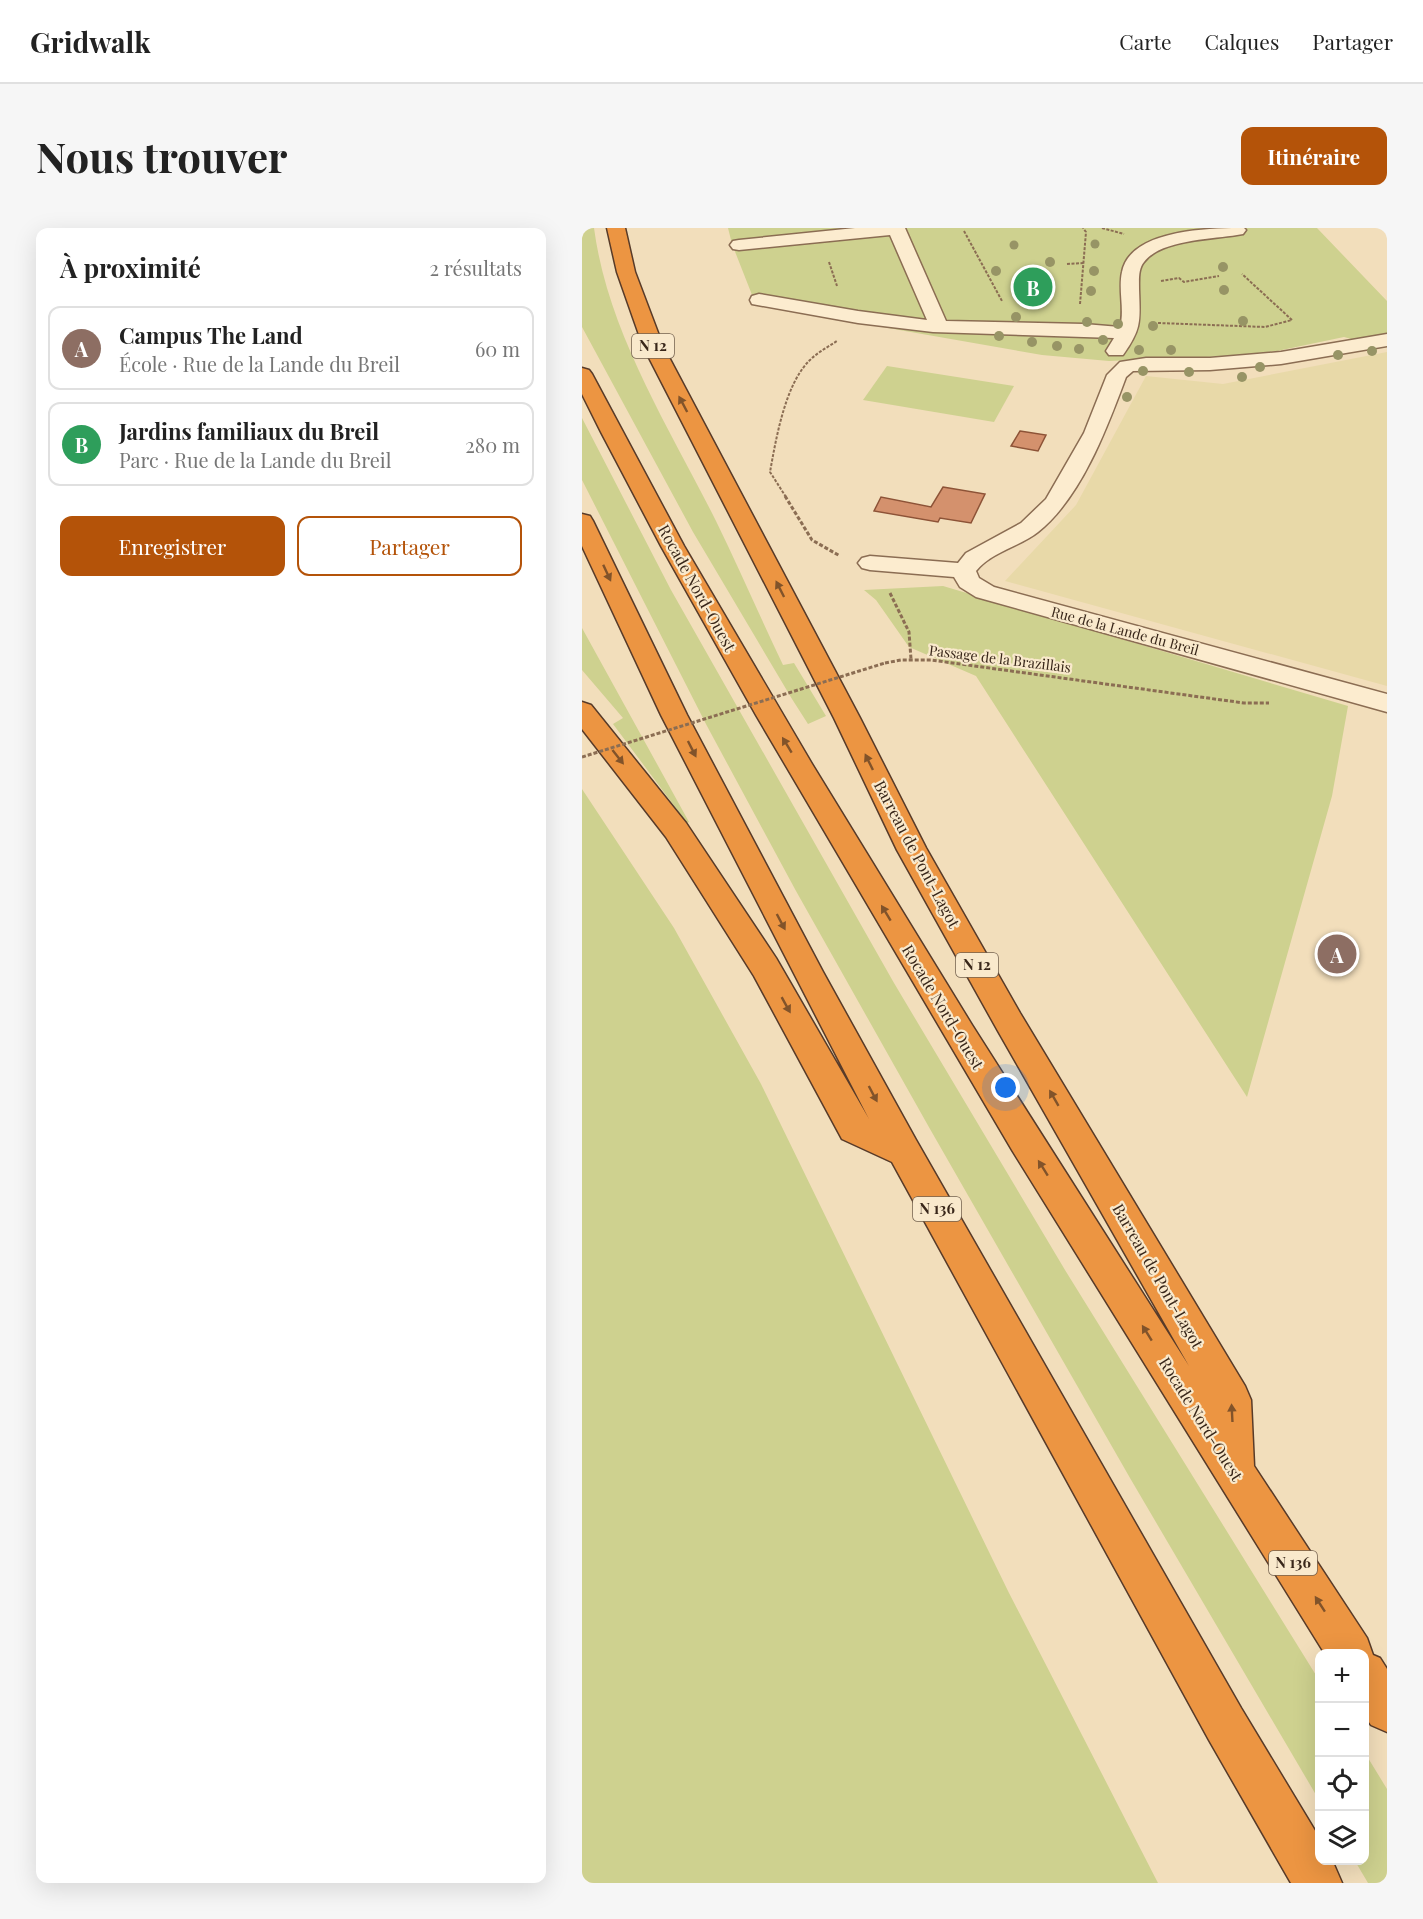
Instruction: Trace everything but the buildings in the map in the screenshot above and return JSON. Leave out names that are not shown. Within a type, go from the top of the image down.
[{"type":"highway","name":"Barreau de Pont-Lagot","points":[[616,228],[626,272],[653,346],[912,850],[1009,1022],[1231,1400],[1234,1472]]},
{"type":"highway","name":"Rocade Nord-Ouest","points":[[582,374],[685,568],[877,898],[992,1088],[1348,1649]]},
{"type":"highway","name":"N 136","points":[[582,520],[679,725],[904,1151],[1226,1724],[1318,1883]]},
{"type":"highway","points":[[582,711],[682,840],[765,967],[855,1128],[904,1151]]},
{"type":"highway","points":[[1369,1680],[1387,1709]]},
{"type":"street","points":[[739,245],[896,228],[939,327]]},
{"type":"street","points":[[1127,366],[1116,351],[1129,327],[1130,284],[1135,261],[1148,249],[1170,241],[1237,230]]},
{"type":"street","points":[[759,300],[939,327],[1004,330],[1129,327]]},
{"type":"street","points":[[873,563],[964,571],[974,558],[1029,528],[1055,503],[1095,433],[1117,375],[1127,366],[1210,364],[1281,358],[1387,340]]},
{"type":"street","name":"Rue de la Lande du Breil","points":[[964,571],[968,582],[986,592],[1387,703]]},
{"type":"path","points":[[1078,329],[1086,232],[1083,228]]},
{"type":"path","points":[[964,231],[1005,306],[1008,314],[1004,330]]},
{"type":"path","points":[[819,237],[840,292]]},
{"type":"path","points":[[1067,264],[1084,263]]},
{"type":"path","points":[[1129,327],[1265,327],[1292,320],[1242,274]]},
{"type":"path","points":[[1130,284],[1179,278],[1184,282],[1219,276]]},
{"type":"path","points":[[873,318],[808,361],[791,393],[781,420],[770,472],[812,540],[841,557],[873,563],[875,575],[888,591],[909,629],[913,646],[911,659]]},
{"type":"path","name":"Passage de la Brazillais","points":[[582,757],[885,663],[911,659],[961,663],[1244,703],[1272,703],[1298,698],[1314,683]]},
{"type":"shaded area","points":[[1387,352],[1387,686],[1005,581],[1076,505],[1146,376],[1223,384]]},
{"type":"green space","points":[[582,228],[594,228],[601,267],[626,342],[660,415],[716,521],[783,665],[794,663],[826,716],[808,724],[792,699],[693,532],[582,327]]},
{"type":"green space","points":[[728,228],[1317,228],[1387,301],[1387,337],[1362,342],[1344,337],[1277,351],[1230,356],[1109,361],[1042,355],[756,305]]},
{"type":"green space","points":[[887,366],[1014,386],[994,422],[863,400]]},
{"type":"green space","points":[[582,418],[671,590],[894,983],[1065,1270],[1315,1674],[1315,1793],[1130,1478],[796,891],[707,726],[582,480]]},
{"type":"green space","points":[[943,586],[1348,706],[1332,796],[1247,1097],[976,676],[909,647],[876,600],[864,590]]},
{"type":"green space","points":[[582,628],[689,822],[687,823],[613,724],[623,718],[582,670]]},
{"type":"green space","points":[[582,789],[674,928],[761,1084],[1009,1593],[1158,1883],[582,1883]]},
{"type":"green space","points":[[1369,1760],[1387,1789],[1387,1883],[1368,1883],[1357,1865],[1369,1865]]},
{"type":"place","name":"Jardins familiaux du Breil","points":[[1033,287]]},
{"type":"place","name":"Campus The Land","points":[[1337,954]]}]
